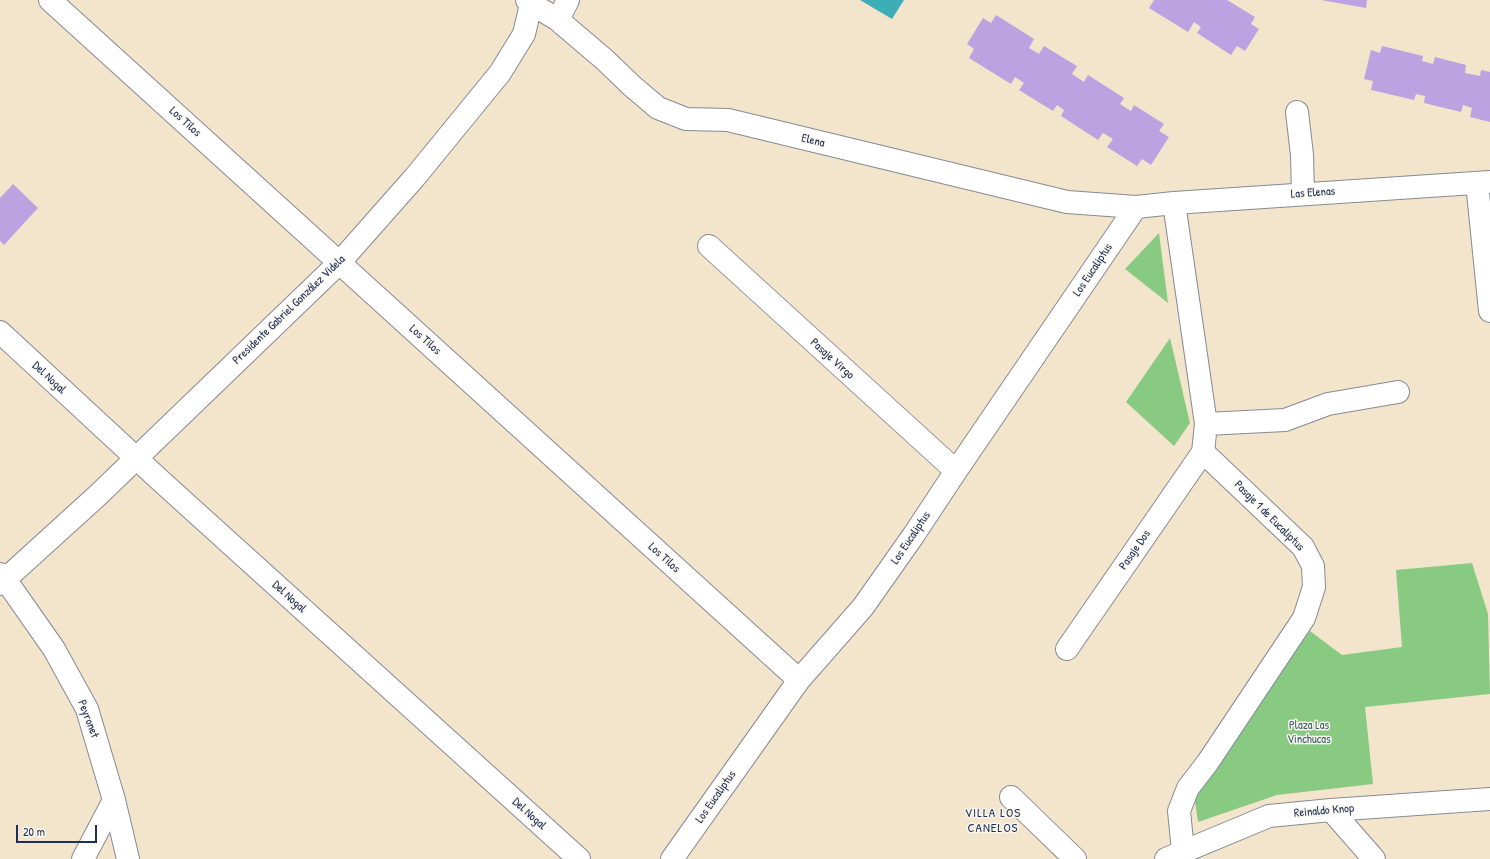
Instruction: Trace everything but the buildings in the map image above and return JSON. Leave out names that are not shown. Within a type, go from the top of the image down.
[{"type":"street","name":"Los Tilos","points":[[50,0],[799,680]]},
{"type":"street","points":[[558,20],[568,0]]},
{"type":"street","name":"Presidente Gabriel González Videla","points":[[2,579],[136,458],[340,263],[415,177],[500,73],[524,34],[530,1]]},
{"type":"street","name":"Elena","points":[[530,1],[558,20],[658,108],[686,120],[728,120],[1067,202],[1136,207]]},
{"type":"street","points":[[1297,112],[1302,155],[1303,194]]},
{"type":"street","points":[[1484,182],[1490,311]]},
{"type":"street","name":"Las Elenas","points":[[1136,207],[1174,203],[1484,182]]},
{"type":"street","points":[[1174,203],[1206,424],[1203,452]]},
{"type":"street","name":"Los Eucaliptus","points":[[672,859],[799,680],[863,607],[913,536],[1136,207]]},
{"type":"street","name":"Pasaje Virgo","points":[[708,246],[956,472]]},
{"type":"street","name":"Del Nogal","points":[[0,332],[136,458],[579,859]]},
{"type":"street","points":[[1206,424],[1285,420],[1328,404],[1398,392]]},
{"type":"street","name":"Pasaje Dos","points":[[1067,649],[1203,452]]},
{"type":"street","name":"Pasaje 1 de Eucaliptus","points":[[1175,855],[1179,812],[1188,788],[1208,762],[1304,618],[1314,587],[1313,566],[1303,547],[1203,452]]},
{"type":"street","name":"Peyronet","points":[[2,579],[54,649],[87,709],[114,800],[128,859]]},
{"type":"street","points":[[1011,797],[1075,859]]},
{"type":"street","name":"Reinaldo Knop","points":[[1175,855],[1269,816],[1331,810],[1490,799]]},
{"type":"street","points":[[83,859],[114,800]]},
{"type":"street","points":[[1331,810],[1374,859]]},
{"type":"green space","points":[[1159,233],[1168,303],[1125,269]]},
{"type":"green space","points":[[1170,338],[1190,423],[1174,446],[1126,402]]},
{"type":"green space","name":"Plaza Las Vinchucas","points":[[1472,563],[1488,614],[1490,694],[1365,707],[1373,784],[1277,795],[1198,822],[1194,794],[1310,631],[1342,655],[1402,647],[1396,570]]},
{"type":"water","points":[[860,0],[904,0],[892,19]]},
{"type":"district","name":"VILLA LOS CANELOS","points":[[993,822]]}]
